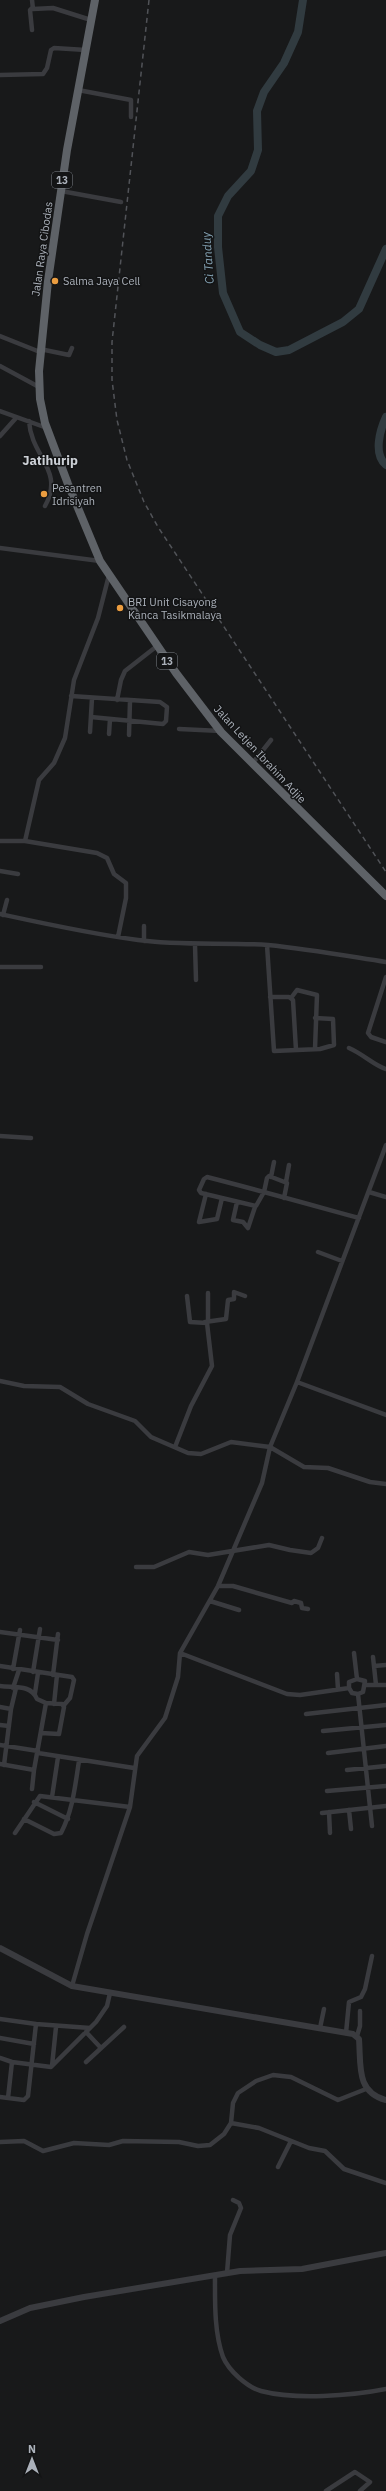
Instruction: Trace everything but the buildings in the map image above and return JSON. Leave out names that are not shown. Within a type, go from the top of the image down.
[{"type":"highway","name":"Jalan Raya Cibodas","points":[[40,354],[61,191],[95,0]]},
{"type":"highway","name":"Jalan Letjen Ibrahim Adjie","points":[[40,354],[39,387],[47,428],[68,484],[100,561],[108,575],[157,646],[221,731],[252,764],[386,896]]},
{"type":"street","points":[[32,0],[32,8],[30,10],[32,30]]},
{"type":"street","points":[[32,8],[62,10],[92,20]]},
{"type":"street","points":[[0,75],[43,74],[47,68],[51,50],[54,48],[86,50]]},
{"type":"street","points":[[78,90],[131,100],[130,117]]},
{"type":"street","points":[[61,191],[121,202]]},
{"type":"street","points":[[0,336],[40,354],[69,355],[72,348]]},
{"type":"street","points":[[0,366],[39,387]]},
{"type":"street","points":[[0,411],[47,428]]},
{"type":"street","points":[[0,436],[16,418]]},
{"type":"street","points":[[29,421],[32,440],[52,478],[52,494],[45,506]]},
{"type":"street","points":[[0,548],[100,561]]},
{"type":"street","points":[[25,841],[39,780],[54,763],[65,738],[71,696],[80,663],[98,618],[108,575]]},
{"type":"street","points":[[117,700],[121,680],[125,671],[157,646]]},
{"type":"street","points":[[71,696],[160,702],[167,707],[164,724],[91,717]]},
{"type":"street","points":[[90,732],[92,698]]},
{"type":"street","points":[[129,735],[130,701]]},
{"type":"street","points":[[109,734],[110,719]]},
{"type":"street","points":[[178,729],[221,731]]},
{"type":"street","points":[[252,764],[271,740]]},
{"type":"street","points":[[0,841],[25,841],[97,853],[107,858],[114,874],[126,883],[126,898],[118,937]]},
{"type":"street","points":[[0,871],[18,874]]},
{"type":"street","points":[[7,900],[2,914],[118,937],[144,941],[195,944],[267,945],[318,950],[386,962]]},
{"type":"street","points":[[144,926],[144,941]]},
{"type":"street","points":[[195,944],[196,980]]},
{"type":"street","points":[[267,945],[274,1050],[315,1049],[334,1046],[333,1019],[315,1018]]},
{"type":"street","points":[[0,967],[41,967]]},
{"type":"street","points":[[386,977],[368,1033],[371,1037],[386,1042]]},
{"type":"street","points":[[292,998],[297,990],[316,994],[315,1049]]},
{"type":"street","points":[[270,997],[292,998]]},
{"type":"street","points":[[292,998],[294,1000],[296,1050]]},
{"type":"street","points":[[349,1048],[364,1055],[376,1065],[386,1070]]},
{"type":"street","points":[[0,1136],[31,1138]]},
{"type":"street","points":[[72,1986],[130,1807],[134,1768],[140,1751],[165,1718],[178,1677],[180,1653],[218,1586],[262,1483],[270,1447],[298,1382],[386,1145]]},
{"type":"street","points":[[237,1202],[233,1220],[243,1222],[248,1228],[255,1206],[258,1205],[264,1192],[267,1178],[271,1176],[274,1162]]},
{"type":"street","points":[[284,1198],[289,1166]]},
{"type":"street","points":[[271,1176],[286,1182]]},
{"type":"street","points":[[255,1206],[206,1194],[199,1190],[204,1179],[207,1177],[359,1218]]},
{"type":"street","points":[[369,1192],[386,1198]]},
{"type":"street","points":[[206,1194],[199,1222],[217,1219],[222,1198]]},
{"type":"street","points":[[318,1252],[342,1261]]},
{"type":"street","points":[[187,1296],[190,1322],[226,1319],[228,1300],[234,1299],[234,1292],[245,1296]]},
{"type":"street","points":[[174,1447],[191,1406],[212,1366],[207,1321],[208,1293]]},
{"type":"street","points":[[0,1381],[24,1386],[60,1387],[88,1404],[136,1421],[151,1437],[195,1454],[208,1451],[226,1442],[270,1447],[304,1467],[328,1468],[375,1483],[386,1484]]},
{"type":"street","points":[[298,1382],[386,1415]]},
{"type":"street","points":[[136,1567],[154,1567],[190,1552],[208,1555],[270,1545],[311,1553],[318,1548],[322,1538]]},
{"type":"street","points":[[218,1586],[233,1586],[292,1603],[294,1601],[302,1604],[302,1608],[308,1608]]},
{"type":"street","points":[[210,1601],[239,1610]]},
{"type":"street","points":[[40,1629],[38,1638],[35,1693],[37,1699],[46,1703],[64,1705]]},
{"type":"street","points":[[0,1632],[19,1632],[38,1638],[58,1640]]},
{"type":"street","points":[[13,1668],[19,1632]]},
{"type":"street","points":[[54,1704],[58,1634]]},
{"type":"street","points":[[180,1653],[287,1694],[300,1695],[349,1688]]},
{"type":"street","points":[[354,1653],[357,1679]]},
{"type":"street","points":[[373,1657],[376,1685]]},
{"type":"street","points":[[374,1666],[386,1665]]},
{"type":"street","points":[[0,1666],[72,1677],[74,1680],[70,1698],[64,1705],[59,1734],[41,1733]]},
{"type":"street","points":[[19,1670],[14,1688],[2,1764],[34,1770]]},
{"type":"street","points":[[337,1674],[338,1689]]},
{"type":"street","points":[[357,1679],[365,1681],[366,1685],[363,1692],[358,1694],[352,1693],[349,1688],[349,1682],[357,1679]]},
{"type":"street","points":[[366,1685],[386,1685]]},
{"type":"street","points":[[0,1686],[29,1689],[35,1693]]},
{"type":"street","points":[[358,1694],[372,1826]]},
{"type":"street","points":[[32,1789],[46,1703]]},
{"type":"street","points":[[306,1714],[386,1705]]},
{"type":"street","points":[[0,1707],[11,1709]]},
{"type":"street","points":[[0,1725],[9,1726]]},
{"type":"street","points":[[323,1731],[386,1725]]},
{"type":"street","points":[[0,1745],[79,1761],[134,1768]]},
{"type":"street","points":[[328,1753],[386,1746]]},
{"type":"street","points":[[52,1797],[58,1757]]},
{"type":"street","points":[[24,1819],[56,1835],[61,1833],[68,1819],[73,1800],[79,1761]]},
{"type":"street","points":[[347,1770],[386,1766]]},
{"type":"street","points":[[327,1792],[386,1786]]},
{"type":"street","points":[[15,1833],[34,1802],[40,1796],[130,1807]]},
{"type":"street","points":[[34,1802],[68,1819]]},
{"type":"street","points":[[322,1813],[386,1806]]},
{"type":"street","points":[[349,1810],[351,1829]]},
{"type":"street","points":[[329,1812],[330,1832]]},
{"type":"street","points":[[0,1948],[72,1986],[156,1999],[357,2036]]},
{"type":"street","points":[[346,2033],[349,2002],[360,1998],[365,1989],[372,1956]]},
{"type":"street","points":[[0,2058],[12,2062],[52,2066],[90,2028],[107,2006],[110,1993]]},
{"type":"street","points":[[320,2028],[324,2009]]},
{"type":"street","points":[[360,2011],[360,2026],[357,2036],[366,2089],[372,2095],[386,2100]]},
{"type":"street","points":[[0,2019],[56,2027],[90,2028]]},
{"type":"street","points":[[0,2097],[24,2100],[27,2098],[36,2024]]},
{"type":"street","points":[[52,2066],[56,2027]]},
{"type":"street","points":[[86,2062],[124,2027]]},
{"type":"street","points":[[86,2032],[102,2048]]},
{"type":"street","points":[[0,2038],[34,2044]]},
{"type":"street","points":[[54,2053],[62,2057]]},
{"type":"street","points":[[8,2098],[12,2062]]},
{"type":"street","points":[[0,2142],[24,2140],[43,2151],[77,2143],[109,2145],[123,2141],[179,2142],[203,2146],[214,2143],[224,2134],[231,2123],[232,2108],[236,2095],[256,2081],[273,2075],[291,2077],[338,2100],[366,2089]]},
{"type":"street","points":[[231,2123],[259,2128],[327,2153],[344,2169],[386,2183]]},
{"type":"street","points":[[278,2167],[291,2141]]},
{"type":"street","points":[[227,2273],[230,2235],[241,2206],[233,2200]]},
{"type":"street","points":[[0,2321],[30,2308],[57,2302],[227,2273],[302,2269],[386,2253]]},
{"type":"street","points":[[215,2275],[217,2327],[224,2359],[234,2373],[250,2386],[273,2393],[307,2395],[386,2389]]},
{"type":"street","points":[[326,2491],[355,2472],[370,2482],[364,2490]]},
{"type":"waterway","name":"Ci Tanduy","points":[[303,0],[298,32],[284,63],[264,92],[257,111],[258,150],[251,171],[228,196],[218,216],[218,247],[223,293],[240,332],[260,345],[276,352],[289,350],[343,322],[359,309],[386,249]]},
{"type":"waterway","name":"Ci Tanduy","points":[[386,417],[379,442],[380,455],[386,465]]},
{"type":"railway","points":[[149,0],[112,342],[112,380],[117,420],[127,460],[144,502],[158,527],[386,872]]},
{"type":"place","name":"Salma Jaya Cell","points":[[55,281]]},
{"type":"place","name":"Pesantren Idrisiyah","points":[[44,494]]},
{"type":"place","name":"BRI Unit Cisayong Kanca Tasikmalaya","points":[[120,608]]},
{"type":"district","name":"Jatihurip","points":[[50,460]]}]
